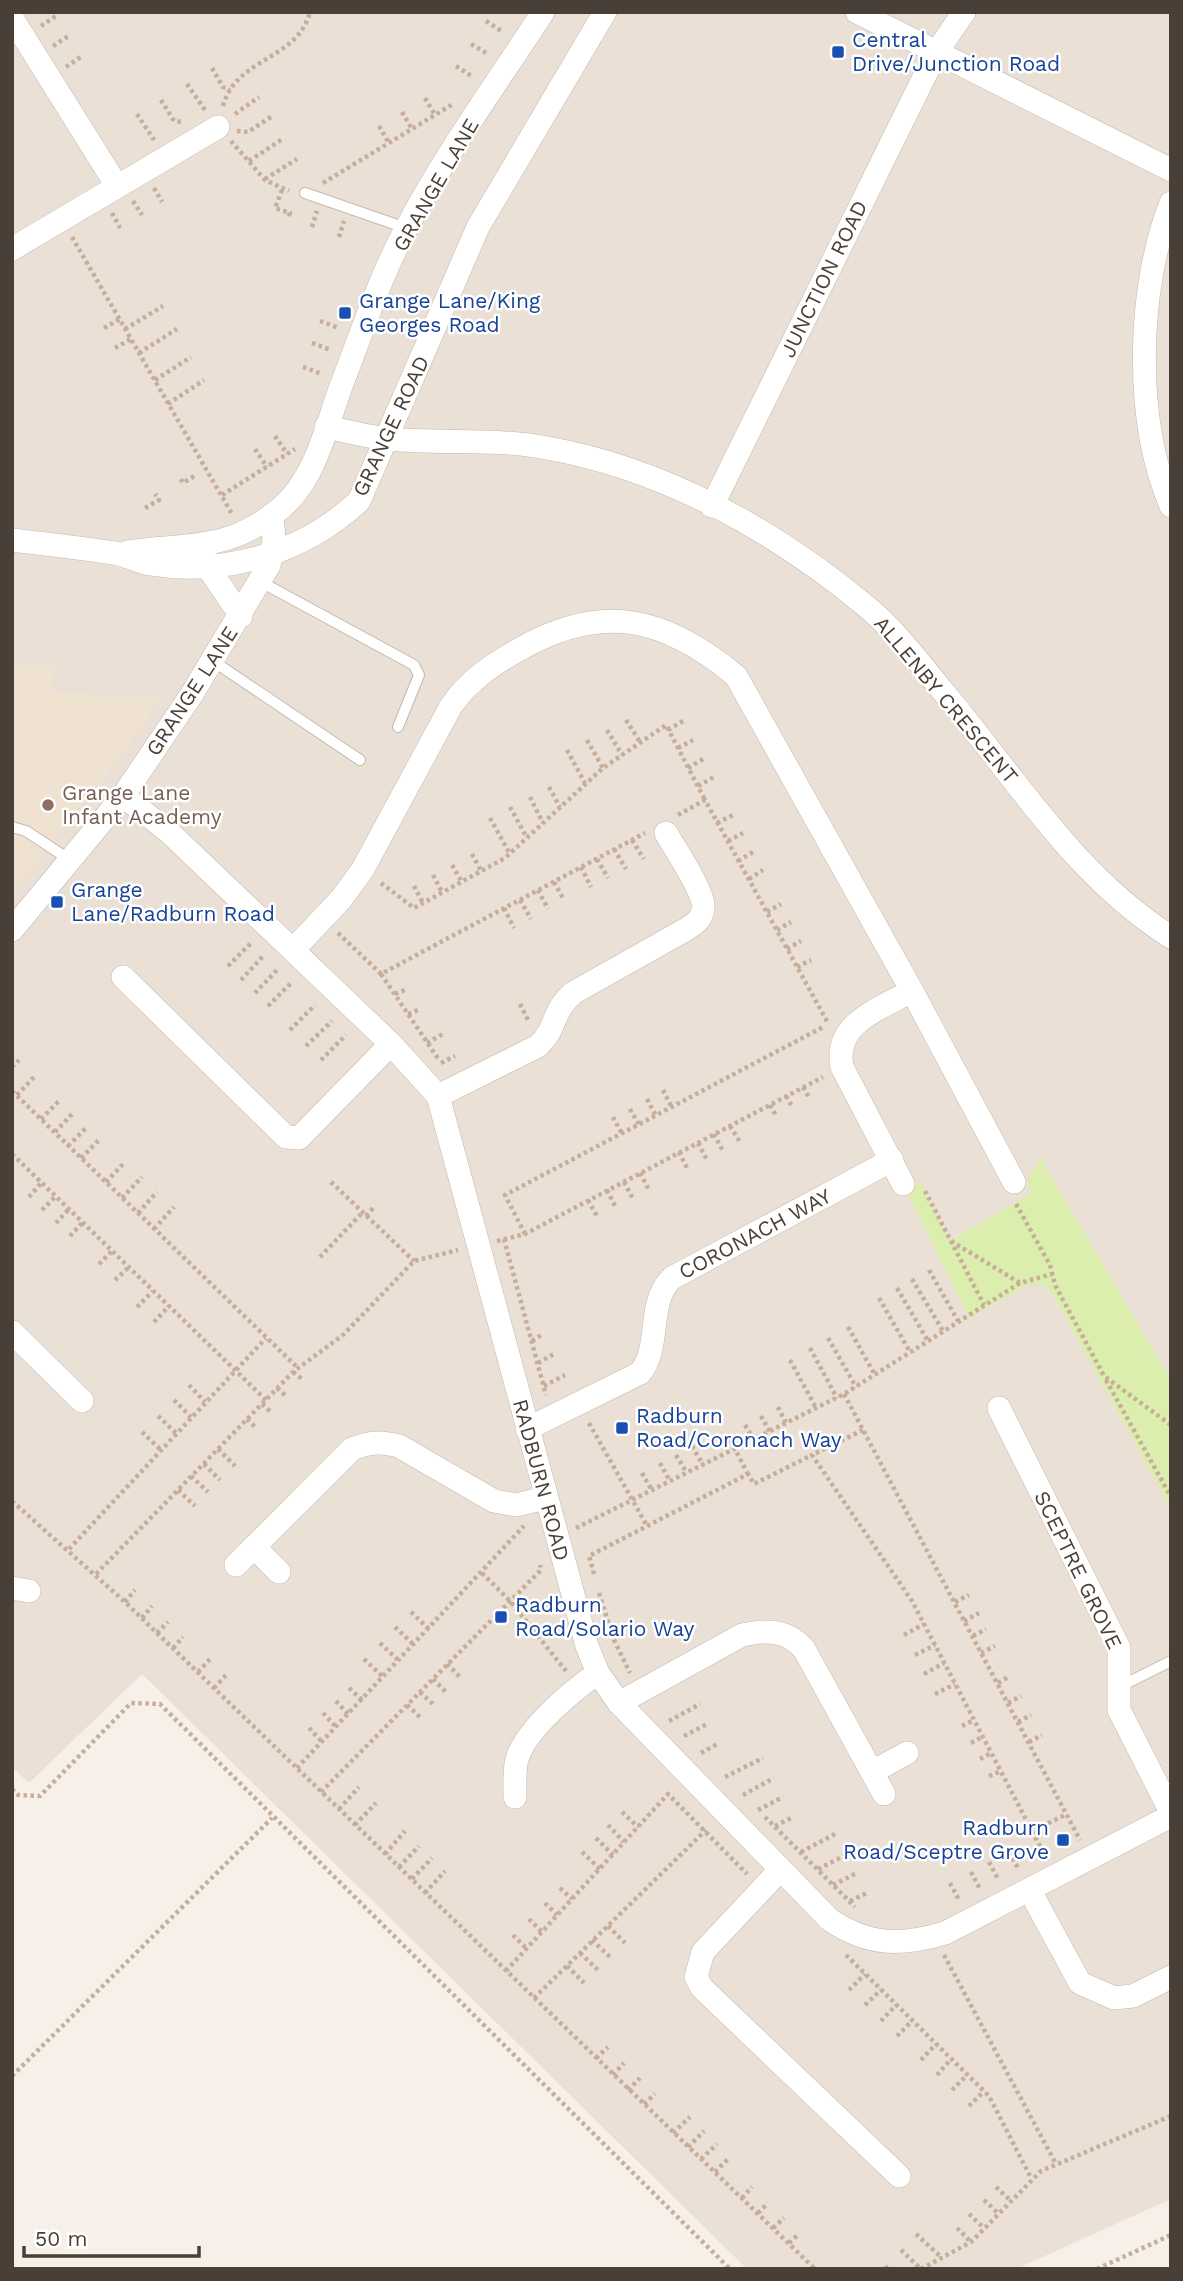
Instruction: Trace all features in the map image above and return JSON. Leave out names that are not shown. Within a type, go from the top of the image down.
[{"type":"street","name":"GRANGE LANE","points":[[12,540],[118,554],[205,556],[272,515],[297,492],[317,451],[370,312],[406,228],[543,12]]},
{"type":"street","name":"GRANGE ROAD","points":[[205,556],[273,554],[307,540],[337,522],[359,501],[478,227],[605,12]]},
{"type":"street","points":[[857,12],[1171,170]]},
{"type":"street","name":"JUNCTION ROAD","points":[[712,506],[936,53],[964,12]]},
{"type":"street","points":[[12,18],[117,186]]},
{"type":"street","points":[[12,249],[218,127]]},
{"type":"street","points":[[1171,203],[1151,264],[1144,348],[1154,446],[1171,506]]},
{"type":"street","name":"ALLENBY CRESCENT","points":[[326,427],[388,439],[505,442],[549,448],[652,478],[755,527],[868,608],[968,721],[1031,803],[1079,858],[1119,896],[1171,937]]},
{"type":"street","name":"GRANGE LANE","points":[[12,930],[122,796],[213,661],[261,582],[273,554],[272,515]]},
{"type":"street","name":"GRANGE LANE","points":[[205,556],[241,616]]},
{"type":"street","points":[[293,950],[323,919],[363,869],[452,706],[467,684],[490,666],[541,638],[575,624],[608,619],[641,625],[709,654],[736,676],[912,991],[1014,1182]]},
{"type":"street","name":"RADBURN ROAD","points":[[122,796],[170,832],[391,1044],[438,1096],[557,1538],[589,1679],[619,1703],[830,1920],[851,1935],[880,1941],[912,1942],[934,1937],[1030,1891],[1171,1814]]},
{"type":"street","points":[[438,1096],[538,1046],[547,1037],[559,1006],[573,993],[685,930],[701,916],[705,906],[701,895],[664,829]]},
{"type":"street","points":[[123,977],[286,1137],[293,1140],[299,1138],[391,1044]]},
{"type":"street","points":[[903,1184],[842,1066],[836,1031],[912,991]]},
{"type":"street","name":"CORONACH WAY","points":[[527,1429],[640,1373],[650,1360],[659,1298],[663,1287],[672,1278],[892,1160]]},
{"type":"street","points":[[12,1332],[82,1401]]},
{"type":"street","name":"SCEPTRE GROVE","points":[[999,1408],[1119,1648],[1119,1710],[1171,1814]]},
{"type":"street","points":[[236,1565],[352,1449],[369,1443],[399,1446],[494,1501],[516,1505],[545,1498]]},
{"type":"street","points":[[254,1547],[279,1572]]},
{"type":"street","points":[[619,1703],[742,1636],[764,1631],[780,1633],[794,1638],[803,1649],[884,1794]]},
{"type":"street","points":[[515,1797],[517,1761],[522,1748],[531,1735],[589,1679]]},
{"type":"street","points":[[872,1772],[907,1753]]},
{"type":"street","points":[[780,1870],[703,1952],[696,1977],[702,1988],[899,2176]]},
{"type":"street","points":[[1030,1891],[1080,1983],[1114,1998],[1133,1996],[1171,1977]]},
{"type":"lane","points":[[305,193],[406,228]]},
{"type":"lane","points":[[261,582],[414,665],[419,676],[398,727]]},
{"type":"lane","points":[[213,661],[360,760]]},
{"type":"lane","points":[[12,827],[26,831],[70,860]]},
{"type":"lane","points":[[1119,1688],[1171,1661]]},
{"type":"path","points":[[218,127],[230,90],[244,71],[292,44],[307,24],[310,12]]},
{"type":"path","points":[[212,68],[223,87],[230,90]]},
{"type":"path","points":[[187,84],[218,127],[265,180],[282,190],[305,193],[470,94],[484,103]]},
{"type":"path","points":[[218,127],[259,97]]},
{"type":"path","points":[[425,98],[435,115]]},
{"type":"path","points":[[402,112],[412,129]]},
{"type":"path","points":[[137,114],[165,158]]},
{"type":"path","points":[[218,127],[248,132],[271,117]]},
{"type":"path","points":[[379,126],[389,143]]},
{"type":"path","points":[[249,161],[284,138]]},
{"type":"path","points":[[265,180],[297,159]]},
{"type":"path","points":[[282,190],[275,208],[290,213],[287,219]]},
{"type":"path","points":[[62,219],[243,533]]},
{"type":"path","points":[[125,329],[163,306]]},
{"type":"path","points":[[104,328],[120,319]]},
{"type":"path","points":[[139,353],[177,329]]},
{"type":"path","points":[[116,348],[131,339]]},
{"type":"path","points":[[155,380],[191,357]]},
{"type":"path","points":[[169,404],[204,380]]},
{"type":"path","points":[[275,436],[287,454]]},
{"type":"path","points":[[222,495],[301,445],[317,451]]},
{"type":"path","points":[[255,449],[267,467]]},
{"type":"path","points":[[181,479],[183,482],[196,475]]},
{"type":"path","points":[[145,508],[159,500],[155,494]]},
{"type":"path","points":[[626,720],[640,742]]},
{"type":"path","points":[[668,730],[683,721]]},
{"type":"path","points":[[363,869],[414,908],[510,854],[603,768],[666,725],[748,879],[836,1031],[672,1108],[505,1195],[525,1234]]},
{"type":"path","points":[[607,730],[622,755]]},
{"type":"path","points":[[587,740],[603,768]]},
{"type":"path","points":[[678,748],[693,740]]},
{"type":"path","points":[[568,750],[586,784]]},
{"type":"path","points":[[688,768],[704,759]]},
{"type":"path","points":[[698,786],[713,777]]},
{"type":"path","points":[[549,787],[560,807]]},
{"type":"path","points":[[530,797],[543,823]]},
{"type":"path","points":[[381,974],[614,849],[664,829],[705,800]]},
{"type":"path","points":[[510,807],[527,838]]},
{"type":"path","points":[[718,823],[733,815]]},
{"type":"path","points":[[490,818],[510,854]]},
{"type":"path","points":[[728,841],[743,833]]},
{"type":"path","points":[[632,840],[644,859]]},
{"type":"path","points":[[614,849],[626,869]]},
{"type":"path","points":[[738,860],[753,852]]},
{"type":"path","points":[[472,854],[481,871]]},
{"type":"path","points":[[597,859],[608,878]]},
{"type":"path","points":[[452,865],[462,882]]},
{"type":"path","points":[[581,867],[591,887]]},
{"type":"path","points":[[748,879],[763,870]]},
{"type":"path","points":[[433,875],[442,892]]},
{"type":"path","points":[[554,882],[564,900]]},
{"type":"path","points":[[414,886],[423,903]]},
{"type":"path","points":[[538,890],[548,909]]},
{"type":"path","points":[[520,900],[530,919]]},
{"type":"path","points":[[767,912],[780,904]]},
{"type":"path","points":[[504,908],[514,928]]},
{"type":"path","points":[[323,919],[381,974],[448,1074]]},
{"type":"path","points":[[777,930],[790,922]]},
{"type":"path","points":[[787,949],[801,941]]},
{"type":"path","points":[[228,966],[251,943]]},
{"type":"path","points":[[241,980],[264,955]]},
{"type":"path","points":[[797,967],[811,960]]},
{"type":"path","points":[[255,993],[278,969]]},
{"type":"path","points":[[268,1006],[292,982]]},
{"type":"path","points":[[394,994],[407,989]]},
{"type":"path","points":[[520,1004],[531,1026]]},
{"type":"path","points":[[290,1030],[315,1005]]},
{"type":"path","points":[[408,1014],[418,1010]]},
{"type":"path","points":[[306,1046],[332,1021]]},
{"type":"path","points":[[427,1043],[443,1034]]},
{"type":"path","points":[[321,1060],[346,1035]]},
{"type":"path","points":[[441,1063],[455,1056]]},
{"type":"path","points":[[12,1067],[19,1060]]},
{"type":"path","points":[[96,1574],[295,1370],[343,1335],[414,1261],[525,1234],[842,1066]]},
{"type":"path","points":[[35,1076],[15,1093],[266,1338],[302,1379]]},
{"type":"path","points":[[803,1087],[810,1099]]},
{"type":"path","points":[[663,1090],[672,1108]]},
{"type":"path","points":[[786,1096],[793,1108]]},
{"type":"path","points":[[647,1100],[656,1116]]},
{"type":"path","points":[[41,1119],[59,1101]]},
{"type":"path","points":[[769,1105],[777,1117]]},
{"type":"path","points":[[630,1109],[639,1125]]},
{"type":"path","points":[[55,1132],[72,1114]]},
{"type":"path","points":[[613,1117],[622,1134]]},
{"type":"path","points":[[730,1126],[740,1142]]},
{"type":"path","points":[[68,1146],[86,1128]]},
{"type":"path","points":[[714,1134],[723,1151]]},
{"type":"path","points":[[81,1158],[99,1140]]},
{"type":"path","points":[[698,1143],[707,1160]]},
{"type":"path","points":[[679,1152],[688,1170]]},
{"type":"path","points":[[12,1154],[235,1370],[271,1412]]},
{"type":"path","points":[[106,1182],[125,1162]]},
{"type":"path","points":[[640,1173],[649,1190]]},
{"type":"path","points":[[122,1198],[142,1178]]},
{"type":"path","points":[[29,1196],[42,1182]]},
{"type":"path","points":[[331,1182],[414,1261]]},
{"type":"path","points":[[624,1182],[633,1199]]},
{"type":"path","points":[[903,1184],[920,1182],[984,1304]]},
{"type":"path","points":[[1014,1182],[1016,1203],[1055,1285],[1171,1497]]},
{"type":"path","points":[[607,1191],[617,1208]]},
{"type":"path","points":[[138,1213],[157,1192]]},
{"type":"path","points":[[43,1210],[56,1196]]},
{"type":"path","points":[[588,1200],[598,1218]]},
{"type":"path","points":[[154,1229],[174,1207]]},
{"type":"path","points":[[320,1256],[373,1208]]},
{"type":"path","points":[[56,1223],[69,1209]]},
{"type":"path","points":[[70,1236],[83,1222]]},
{"type":"path","points":[[504,1239],[544,1386],[555,1416]]},
{"type":"path","points":[[950,1241],[1020,1283]]},
{"type":"path","points":[[99,1264],[112,1251]]},
{"type":"path","points":[[116,1280],[129,1267]]},
{"type":"path","points":[[929,1270],[958,1321]]},
{"type":"path","points":[[557,1538],[844,1395],[1020,1283],[1052,1274]]},
{"type":"path","points":[[912,1279],[943,1331]]},
{"type":"path","points":[[897,1288],[928,1340]]},
{"type":"path","points":[[137,1307],[153,1291]]},
{"type":"path","points":[[879,1298],[910,1352]]},
{"type":"path","points":[[154,1322],[169,1306]]},
{"type":"path","points":[[526,1318],[533,1314]]},
{"type":"path","points":[[848,1327],[875,1375]]},
{"type":"path","points":[[532,1341],[543,1334]]},
{"type":"path","points":[[69,1549],[266,1338]]},
{"type":"path","points":[[828,1338],[856,1387]]},
{"type":"path","points":[[810,1348],[837,1398]]},
{"type":"path","points":[[538,1363],[554,1354]]},
{"type":"path","points":[[790,1360],[817,1409]]},
{"type":"path","points":[[544,1386],[565,1375]]},
{"type":"path","points":[[1104,1376],[1171,1424]]},
{"type":"path","points":[[189,1385],[205,1402]]},
{"type":"path","points":[[277,1388],[286,1395]]},
{"type":"path","points":[[844,1395],[1090,1859]]},
{"type":"path","points":[[174,1400],[191,1418]]},
{"type":"path","points":[[579,1404],[647,1526]]},
{"type":"path","points":[[778,1407],[786,1423]]},
{"type":"path","points":[[158,1416],[176,1433]]},
{"type":"path","points":[[761,1416],[770,1432]]},
{"type":"path","points":[[247,1419],[256,1427]]},
{"type":"path","points":[[745,1424],[754,1440]]},
{"type":"path","points":[[727,1434],[754,1484],[863,1430]]},
{"type":"path","points":[[142,1432],[161,1450]]},
{"type":"path","points":[[692,1446],[703,1465]]},
{"type":"path","points":[[218,1449],[235,1466]]},
{"type":"path","points":[[676,1455],[687,1473]]},
{"type":"path","points":[[812,1455],[912,1601],[1032,1831],[1067,1814]]},
{"type":"path","points":[[660,1463],[670,1482]]},
{"type":"path","points":[[204,1464],[220,1480]]},
{"type":"path","points":[[642,1473],[653,1490]]},
{"type":"path","points":[[642,1691],[614,1640],[589,1556],[748,1474]]},
{"type":"path","points":[[191,1476],[208,1492]]},
{"type":"path","points":[[178,1490],[195,1506]]},
{"type":"path","points":[[12,1501],[96,1574],[815,2269]]},
{"type":"path","points":[[297,1768],[527,1522],[531,1534]]},
{"type":"path","points":[[321,1792],[541,1570],[538,1558]]},
{"type":"path","points":[[482,1573],[589,1679]]},
{"type":"path","points":[[125,1602],[135,1590]]},
{"type":"path","points":[[955,1602],[969,1595]]},
{"type":"path","points":[[142,1618],[152,1606]]},
{"type":"path","points":[[411,1612],[429,1629]]},
{"type":"path","points":[[964,1621],[978,1613]]},
{"type":"path","points":[[157,1633],[168,1622]]},
{"type":"path","points":[[904,1635],[924,1624]]},
{"type":"path","points":[[395,1627],[414,1645]]},
{"type":"path","points":[[973,1636],[986,1629]]},
{"type":"path","points":[[173,1648],[183,1637]]},
{"type":"path","points":[[380,1643],[399,1661]]},
{"type":"path","points":[[915,1655],[934,1644]]},
{"type":"path","points":[[981,1653],[995,1646]]},
{"type":"path","points":[[198,1672],[210,1659]]},
{"type":"path","points":[[364,1659],[383,1677]]},
{"type":"path","points":[[924,1674],[944,1663]]},
{"type":"path","points":[[447,1664],[461,1678]]},
{"type":"path","points":[[214,1688],[226,1675]]},
{"type":"path","points":[[998,1683],[1010,1676]]},
{"type":"path","points":[[433,1679],[447,1693]]},
{"type":"path","points":[[935,1694],[955,1684]]},
{"type":"path","points":[[349,1688],[362,1700]]},
{"type":"path","points":[[420,1692],[434,1705]]},
{"type":"path","points":[[1008,1703],[1021,1696]]},
{"type":"path","points":[[336,1701],[348,1714]]},
{"type":"path","points":[[12,1790],[18,1796],[40,1796],[131,1703],[160,1704],[272,1818],[730,2269]]},
{"type":"path","points":[[669,1721],[700,1704]]},
{"type":"path","points":[[407,1705],[421,1718]]},
{"type":"path","points":[[323,1713],[336,1727]]},
{"type":"path","points":[[1018,1722],[1031,1715]]},
{"type":"path","points":[[962,1727],[974,1720]]},
{"type":"path","points":[[684,1736],[709,1723]]},
{"type":"path","points":[[309,1728],[322,1742]]},
{"type":"path","points":[[1029,1742],[1042,1735]]},
{"type":"path","points":[[971,1743],[983,1736]]},
{"type":"path","points":[[701,1753],[719,1743]]},
{"type":"path","points":[[980,1759],[991,1753]]},
{"type":"path","points":[[725,1777],[763,1758]]},
{"type":"path","points":[[989,1776],[1001,1771]]},
{"type":"path","points":[[743,1795],[774,1778]]},
{"type":"path","points":[[339,1809],[359,1787]]},
{"type":"path","points":[[506,1971],[668,1794],[762,1890]]},
{"type":"path","points":[[758,1810],[783,1797]]},
{"type":"path","points":[[355,1825],[376,1803]]},
{"type":"path","points":[[622,1812],[638,1827]]},
{"type":"path","points":[[534,1998],[724,1812]]},
{"type":"path","points":[[775,1826],[793,1817]]},
{"type":"path","points":[[12,2076],[272,1818]]},
{"type":"path","points":[[608,1825],[624,1842]]},
{"type":"path","points":[[385,1854],[405,1831]]},
{"type":"path","points":[[800,1852],[837,1833]]},
{"type":"path","points":[[596,1838],[612,1855]]},
{"type":"path","points":[[399,1867],[419,1846]]},
{"type":"path","points":[[685,1850],[690,1856]]},
{"type":"path","points":[[582,1852],[600,1869]]},
{"type":"path","points":[[1009,1852],[1018,1868]]},
{"type":"path","points":[[817,1869],[848,1854]]},
{"type":"path","points":[[412,1880],[432,1858]]},
{"type":"path","points":[[989,1862],[998,1879]]},
{"type":"path","points":[[668,1866],[674,1872]]},
{"type":"path","points":[[425,1893],[445,1871]]},
{"type":"path","points":[[971,1872],[980,1889]]},
{"type":"path","points":[[833,1885],[857,1873]]},
{"type":"path","points":[[653,1882],[659,1888]]},
{"type":"path","points":[[950,1883],[959,1900]]},
{"type":"path","points":[[560,1888],[572,1899]]},
{"type":"path","points":[[850,1901],[867,1893]]},
{"type":"path","points":[[637,1897],[644,1903]]},
{"type":"path","points":[[545,1903],[557,1915]]},
{"type":"path","points":[[529,1919],[542,1932]]},
{"type":"path","points":[[607,1926],[625,1943]]},
{"type":"path","points":[[513,1935],[527,1949]]},
{"type":"path","points":[[851,1935],[846,1956],[984,2091],[1031,2178]]},
{"type":"path","points":[[934,1937],[1056,2165]]},
{"type":"path","points":[[592,1940],[610,1957]]},
{"type":"path","points":[[580,1953],[598,1970]]},
{"type":"path","points":[[567,1966],[584,1983]]},
{"type":"path","points":[[849,1990],[864,1974]]},
{"type":"path","points":[[864,2005],[881,1990]]},
{"type":"path","points":[[881,2021],[896,2006]]},
{"type":"path","points":[[897,2036],[912,2021]]},
{"type":"path","points":[[921,2060],[936,2044]]},
{"type":"path","points":[[596,2059],[608,2047]]},
{"type":"path","points":[[937,2075],[951,2059]]},
{"type":"path","points":[[613,2075],[624,2063]]},
{"type":"path","points":[[952,2090],[967,2075]]},
{"type":"path","points":[[628,2090],[640,2078]]},
{"type":"path","points":[[968,2106],[984,2091]]},
{"type":"path","points":[[644,2105],[655,2094]]},
{"type":"path","points":[[901,2250],[921,2269],[971,2242],[1031,2178],[1171,2116]]},
{"type":"path","points":[[674,2133],[690,2117]]},
{"type":"path","points":[[688,2147],[704,2131]]},
{"type":"path","points":[[701,2159],[717,2144]]},
{"type":"path","points":[[715,2172],[730,2157]]},
{"type":"path","points":[[742,2198],[752,2187]]},
{"type":"path","points":[[996,2188],[1010,2200]]},
{"type":"path","points":[[984,2200],[998,2213]]},
{"type":"path","points":[[758,2213],[768,2203]]},
{"type":"path","points":[[970,2214],[984,2228]]},
{"type":"path","points":[[773,2228],[784,2218]]},
{"type":"path","points":[[957,2228],[971,2242]]},
{"type":"path","points":[[789,2243],[799,2234]]},
{"type":"path","points":[[916,2234],[941,2258]]},
{"type":"path","points":[[1097,2269],[1171,2235]]},
{"type":"shaded area","points":[[12,12],[1171,12],[1171,2199],[1016,2269],[747,2269],[142,1674],[29,1783],[12,1767]]},
{"type":"shaded area","name":"Grange Lane Infant Academy","points":[[12,665],[55,667],[50,692],[163,696],[108,773],[12,894]]},
{"type":"green space","points":[[1041,1159],[1171,1380],[1171,1509],[1053,1295],[1043,1285],[1028,1285],[969,1318],[903,1184],[920,1182],[950,1241],[1031,1193],[1027,1179]]},
{"type":"place","name":"Central Drive/Junction Road","points":[[838,52]]},
{"type":"place","name":"Grange Lane/King Georges Road","points":[[345,313]]},
{"type":"place","name":"Grange Lane Infant Academy","points":[[48,805]]},
{"type":"place","name":"Grange Lane/Radburn Road","points":[[57,902]]},
{"type":"place","name":"Radburn Road/Coronach Way","points":[[622,1428]]},
{"type":"place","name":"Radburn Road/Solario Way","points":[[501,1617]]},
{"type":"place","name":"Radburn Road/Sceptre Grove","points":[[1063,1840]]}]
